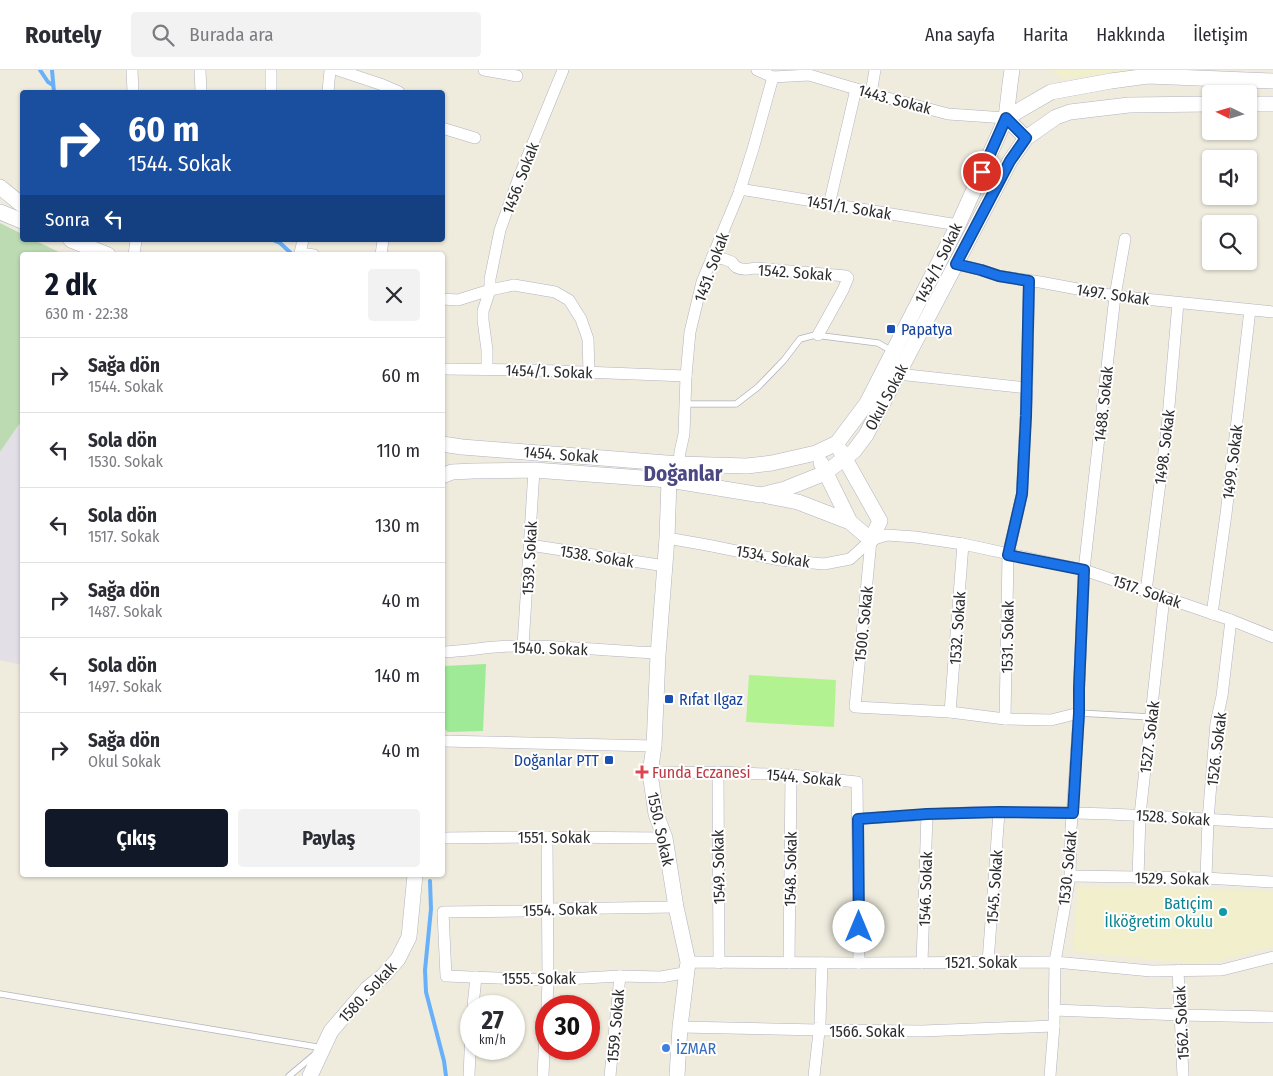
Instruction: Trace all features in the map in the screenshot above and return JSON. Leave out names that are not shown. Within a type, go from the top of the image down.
[{"type":"main road","name":"1454/1. Sokak","points":[[679,464],[747,466],[772,463],[816,453],[837,443],[867,403],[958,225],[1006,118],[1012,70]]},
{"type":"main road","points":[[1026,138],[1006,118],[1051,92],[1148,76],[1235,75],[1273,81]]},
{"type":"main road","name":"Okul Sokak","points":[[445,475],[452,472],[472,470],[534,470],[669,480],[760,494],[785,489],[825,473],[854,450],[866,434],[1010,161],[1026,138],[1056,117],[1070,112],[1129,105],[1202,104]]},
{"type":"main road","points":[[1258,104],[1273,104]]},
{"type":"main road","points":[[0,187],[20,203]]},
{"type":"main road","points":[[0,212],[20,220]]},
{"type":"main road","points":[[76,242],[101,252]]},
{"type":"main road","points":[[760,494],[798,502],[850,522],[871,540],[880,521],[837,443]]},
{"type":"main road","name":"1454. Sokak","points":[[445,444],[679,464]]},
{"type":"main road","points":[[816,453],[850,522]]},
{"type":"main road","points":[[669,480],[679,464]]},
{"type":"main road","name":"1550. Sokak","points":[[669,480],[654,746],[650,773],[656,814],[665,838],[676,907],[688,962],[680,1027],[677,1076]]},
{"type":"main road","name":"1580. Sokak","points":[[310,1076],[331,1031],[368,988],[383,976],[398,959],[409,937],[415,877]]},
{"type":"street","points":[[132,70],[133,90]]},
{"type":"street","points":[[200,70],[201,90]]},
{"type":"street","points":[[271,70],[271,90]]},
{"type":"street","points":[[328,90],[330,70]]},
{"type":"street","points":[[338,70],[394,90]]},
{"type":"street","points":[[484,70],[517,76]]},
{"type":"street","name":"1456. Sokak","points":[[487,370],[487,350],[483,320],[500,230],[519,177],[563,70]]},
{"type":"street","name":"1443. Sokak","points":[[757,70],[773,77],[810,72],[856,89],[948,114],[1006,118]]},
{"type":"street","points":[[871,93],[875,70]]},
{"type":"street","name":"1451. Sokak","points":[[679,464],[684,434],[684,404],[690,332],[702,282],[740,189],[773,77]]},
{"type":"street","points":[[829,205],[856,89]]},
{"type":"street","points":[[445,129],[475,138]]},
{"type":"street","name":"1451/1. Sokak","points":[[740,189],[958,225]]},
{"type":"street","name":"1488. Sokak","points":[[1084,570],[1115,296],[1125,238]]},
{"type":"street","name":"1542. Sokak","points":[[712,257],[732,262],[738,269],[755,268],[846,276],[848,278],[843,290],[818,335]]},
{"type":"street","name":"1497. Sokak","points":[[956,264],[999,276],[1115,296],[1273,312]]},
{"type":"street","name":"1531. Sokak","points":[[1005,719],[1008,555],[1022,494],[1027,388],[1029,281]]},
{"type":"street","points":[[445,299],[458,300],[514,285],[555,292],[570,300],[581,319],[588,339],[589,372]]},
{"type":"street","name":"1498. Sokak","points":[[1146,591],[1167,429],[1178,303]]},
{"type":"street","name":"1499. Sokak","points":[[1212,614],[1250,310]]},
{"type":"street","name":"1454/1. Sokak","points":[[445,369],[686,376]]},
{"type":"street","points":[[898,374],[1027,388]]},
{"type":"street","name":"1539. Sokak","points":[[523,646],[534,470]]},
{"type":"street","name":"1517. Sokak","points":[[871,540],[887,536],[915,537],[963,544],[1084,570],[1231,620],[1273,637]]},
{"type":"street","name":"1534. Sokak","points":[[667,538],[780,560],[824,564],[850,559],[871,540]]},
{"type":"street","name":"1500. Sokak","points":[[871,540],[855,707],[950,712]]},
{"type":"street","name":"1532. Sokak","points":[[950,712],[963,544]]},
{"type":"street","name":"1538. Sokak","points":[[530,545],[665,566]]},
{"type":"street","name":"1530. Sokak","points":[[1050,1076],[1054,1026],[1055,962],[1070,876],[1071,830],[1079,713],[1084,570]]},
{"type":"street","name":"1527. Sokak","points":[[1138,878],[1140,815],[1164,597]]},
{"type":"street","name":"1526. Sokak","points":[[1206,878],[1208,820],[1216,723],[1222,696],[1231,620]]},
{"type":"street","name":"1540. Sokak","points":[[445,652],[523,646],[658,653]]},
{"type":"street","points":[[950,712],[1005,719],[1051,720],[1079,713]]},
{"type":"street","points":[[445,741],[654,746]]},
{"type":"street","name":"1544. Sokak","points":[[650,773],[718,772],[791,775],[857,782],[858,819]]},
{"type":"street","name":"1549. Sokak","points":[[718,772],[719,963]]},
{"type":"street","name":"1548. Sokak","points":[[789,963],[791,775]]},
{"type":"street","points":[[859,964],[858,819],[927,814],[999,812],[1073,813]]},
{"type":"street","name":"1545. Sokak","points":[[988,962],[999,812]]},
{"type":"street","name":"1528. Sokak","points":[[1073,813],[1273,823]]},
{"type":"street","name":"1546. Sokak","points":[[922,963],[927,814]]},
{"type":"street","points":[[547,837],[547,995]]},
{"type":"street","name":"1551. Sokak","points":[[445,838],[665,838]]},
{"type":"street","name":"1529. Sokak","points":[[1070,876],[1206,878],[1273,882]]},
{"type":"street","name":"1554. Sokak","points":[[443,912],[527,911],[548,908],[676,907]]},
{"type":"street","name":"1555. Sokak","points":[[443,912],[446,976],[548,980],[620,976],[661,977],[683,973],[688,962]]},
{"type":"street","name":"1521. Sokak","points":[[688,962],[822,964],[1055,962],[1151,971],[1222,970],[1273,957]]},
{"type":"street","points":[[814,1076],[820,1023],[822,964]]},
{"type":"street","name":"1562. Sokak","points":[[1178,970],[1183,1076]]},
{"type":"street","name":"1559. Sokak","points":[[610,1076],[620,976]]},
{"type":"street","points":[[475,995],[476,977]]},
{"type":"street","points":[[1054,1010],[1273,1017]]},
{"type":"street","name":"1566. Sokak","points":[[680,1027],[922,1031],[1054,1026]]},
{"type":"street","points":[[469,1076],[470,1060]]},
{"type":"street","points":[[543,1076],[544,1060]]},
{"type":"lane","points":[[684,404],[736,404],[758,387],[784,360],[800,339],[818,335],[878,343],[894,352]]},
{"type":"lane","points":[[1079,713],[1150,717]]},
{"type":"lane","points":[[0,994],[323,1048]]},
{"type":"lane","points":[[289,1076],[323,1048]]},
{"type":"shaded area","points":[[1051,70],[1135,70],[1064,79]]},
{"type":"shaded area","points":[[20,423],[20,665],[0,660],[0,452]]},
{"type":"shaded area","points":[[1078,887],[1273,891],[1273,946],[1203,965],[1073,951]]},
{"type":"green space","points":[[0,223],[20,233],[20,242],[38,242],[59,252],[20,252],[20,423],[0,452]]},
{"type":"green space","points":[[486,664],[483,731],[448,732],[445,730],[445,666]]},
{"type":"green space","points":[[749,675],[836,680],[834,727],[746,722]]},
{"type":"waterway","points":[[40,70],[48,82],[53,85]]},
{"type":"waterway","points":[[52,70],[54,90]]},
{"type":"waterway","points":[[278,242],[290,252]]},
{"type":"waterway","points":[[430,881],[431,909],[425,970],[426,992],[444,1061],[446,1076]]},
{"type":"place","name":"Papatya","points":[[891,329]]},
{"type":"place","name":"Rıfat Ilgaz","points":[[669,699]]},
{"type":"place","name":"Doğanlar PTT","points":[[609,760]]},
{"type":"place","name":"Funda Eczanesi","points":[[642,772]]},
{"type":"place","name":"Batıçim İlköğretim Okulu","points":[[1223,912]]},
{"type":"place","name":"İZMAR","points":[[666,1048]]},
{"type":"district","name":"Doğanlar","points":[[683,474]]},
{"type":"route","points":[[859,927],[858,819],[927,814],[999,812],[1073,813],[1084,570],[1008,555],[1022,494],[1029,281],[999,276],[956,264],[1010,161],[1026,138],[1006,118],[982,172]]}]
